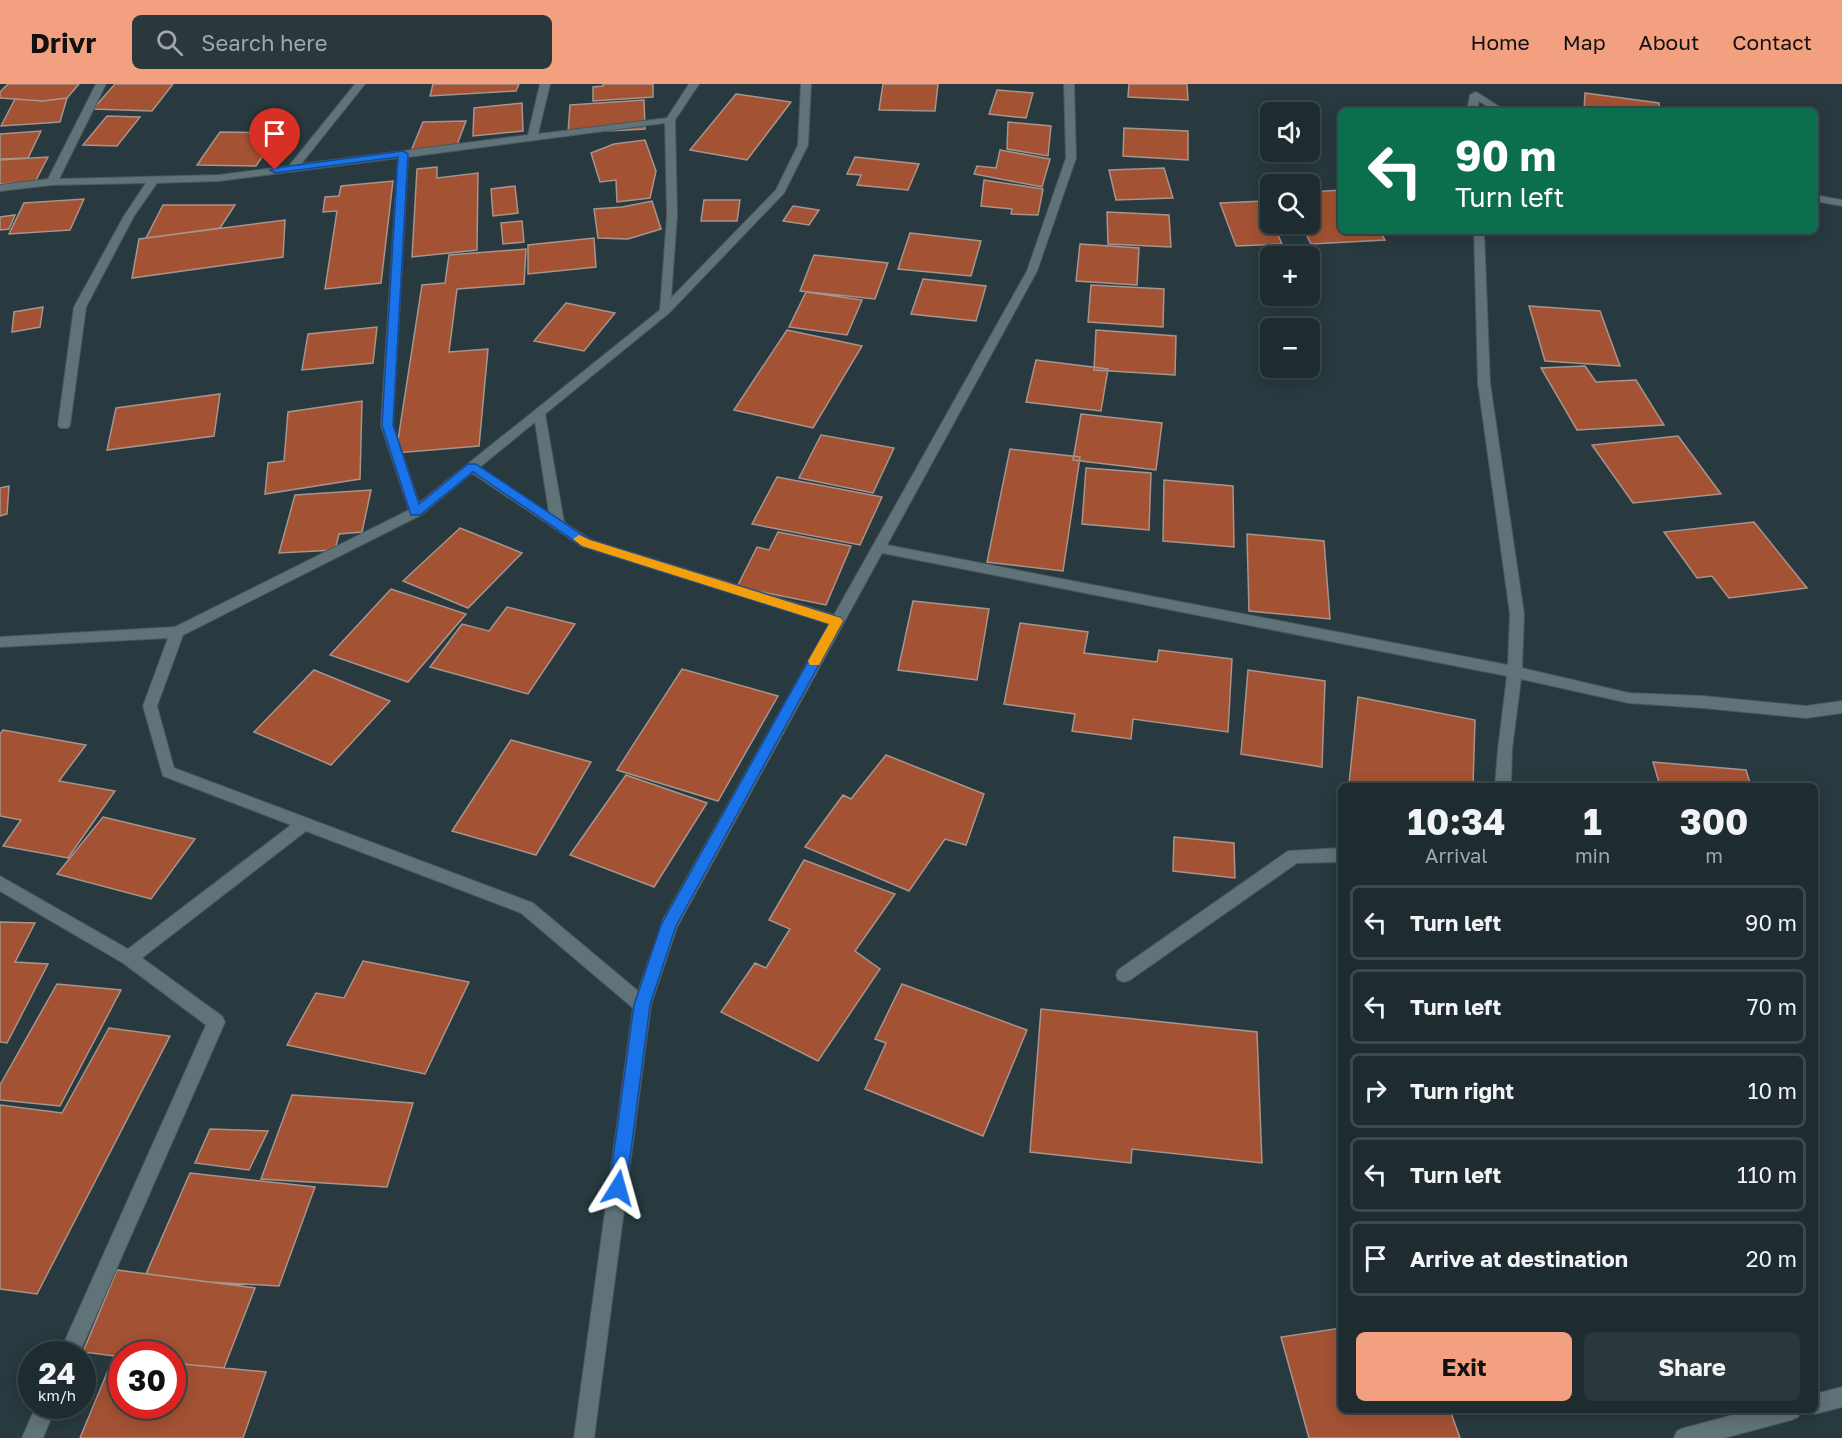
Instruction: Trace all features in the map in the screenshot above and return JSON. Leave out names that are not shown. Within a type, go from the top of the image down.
[{"type":"street","points":[[52,182],[101,84]]},
{"type":"street","points":[[293,168],[360,84]]},
{"type":"street","points":[[532,138],[546,84]]},
{"type":"street","points":[[665,311],[672,216],[670,120],[694,84]]},
{"type":"street","points":[[0,642],[177,632],[416,512],[665,311],[780,191],[803,146],[806,84]]},
{"type":"street","points":[[584,1438],[642,1005],[669,925],[1032,271],[1071,158],[1069,84]]},
{"type":"street","points":[[1473,108],[1475,95],[1496,108]]},
{"type":"street","points":[[0,188],[52,182],[219,178],[670,120]]},
{"type":"street","points":[[403,154],[387,425],[416,512]]},
{"type":"street","points":[[64,425],[80,308],[129,216],[154,179]]},
{"type":"street","points":[[1818,199],[1842,203]]},
{"type":"street","points":[[1479,234],[1484,383],[1516,614],[1515,672],[1503,783]]},
{"type":"street","points":[[539,412],[558,525]]},
{"type":"street","points":[[472,467],[586,543],[837,621]]},
{"type":"street","points":[[878,548],[1515,672],[1629,698],[1703,702],[1806,712],[1842,707]]},
{"type":"street","points":[[177,632],[150,706],[168,772],[527,909],[642,1005]]},
{"type":"street","points":[[129,958],[304,824]]},
{"type":"street","points":[[1124,975],[1294,856],[1338,855]]},
{"type":"street","points":[[0,883],[129,958],[216,1022],[75,1341]]},
{"type":"street","points":[[1818,1403],[1842,1396]]},
{"type":"street","points":[[1684,1438],[1780,1413]]},
{"type":"street","points":[[32,1438],[40,1419]]},
{"type":"building","points":[[8,84],[79,84],[67,98],[43,101],[0,98],[0,92]]},
{"type":"building","points":[[115,84],[173,84],[152,111],[93,109]]},
{"type":"building","points":[[433,84],[519,84],[516,91],[430,96]]},
{"type":"building","points":[[603,84],[653,84],[653,97],[593,101],[593,87],[603,86]]},
{"type":"building","points":[[883,84],[938,84],[935,111],[879,110]]},
{"type":"building","points":[[1129,84],[1187,84],[1188,100],[1128,97]]},
{"type":"building","points":[[997,90],[1033,93],[1026,118],[989,114]]},
{"type":"building","points":[[1585,93],[1659,103],[1660,108],[1584,108]]},
{"type":"building","points":[[736,94],[791,102],[747,160],[690,150]]},
{"type":"building","points":[[67,98],[60,122],[1,126],[15,99],[43,101]]},
{"type":"building","points":[[644,100],[645,129],[568,133],[570,105]]},
{"type":"building","points":[[522,103],[523,131],[473,136],[474,108]]},
{"type":"building","points":[[107,116],[140,117],[117,146],[83,145]]},
{"type":"building","points":[[466,121],[455,150],[411,151],[423,122]]},
{"type":"building","points":[[1008,122],[1051,126],[1048,156],[1007,149]]},
{"type":"building","points":[[1124,128],[1188,131],[1188,160],[1123,156]]},
{"type":"building","points":[[41,131],[28,158],[0,159],[0,134]]},
{"type":"building","points":[[220,132],[278,133],[256,166],[197,165]]},
{"type":"building","points":[[645,140],[656,171],[650,198],[617,202],[616,180],[600,182],[591,153],[614,144]]},
{"type":"building","points":[[1000,150],[1050,159],[1042,187],[974,174],[977,166],[996,168]]},
{"type":"building","points":[[48,157],[35,182],[0,184],[0,160]]},
{"type":"building","points":[[855,157],[919,164],[908,190],[857,185],[861,175],[847,174]]},
{"type":"building","points":[[437,167],[437,178],[478,173],[477,250],[412,257],[417,169]]},
{"type":"building","points":[[1164,168],[1173,198],[1116,200],[1109,170]]},
{"type":"building","points":[[984,180],[1043,189],[1038,215],[1011,214],[1012,209],[981,206]]},
{"type":"building","points":[[393,181],[381,283],[325,289],[337,211],[323,212],[325,197],[339,196],[341,186]]},
{"type":"building","points":[[515,186],[518,213],[493,216],[491,189]]},
{"type":"building","points":[[1338,190],[1338,234],[1382,234],[1385,240],[1311,244],[1306,234],[1320,234],[1320,191]]},
{"type":"building","points":[[84,199],[70,230],[9,234],[24,203]]},
{"type":"building","points":[[704,200],[740,200],[737,221],[701,221]]},
{"type":"building","points":[[652,201],[661,229],[628,239],[598,238],[594,209],[622,207]]},
{"type":"building","points":[[1260,201],[1260,234],[1278,234],[1282,244],[1236,246],[1220,203]]},
{"type":"building","points":[[163,205],[235,205],[220,228],[146,238]]},
{"type":"building","points":[[793,206],[819,210],[809,225],[783,221]]},
{"type":"building","points":[[1107,212],[1169,215],[1171,247],[1108,244]]},
{"type":"building","points":[[15,215],[9,229],[0,230],[0,217]]},
{"type":"building","points":[[285,220],[283,257],[132,278],[139,239]]},
{"type":"building","points":[[522,221],[524,242],[503,244],[501,223]]},
{"type":"building","points":[[910,233],[981,241],[971,276],[898,269]]},
{"type":"building","points":[[594,238],[596,267],[528,274],[528,245]]},
{"type":"building","points":[[1080,244],[1139,248],[1137,285],[1076,281]]},
{"type":"building","points":[[526,249],[524,284],[457,289],[449,352],[488,349],[479,446],[396,453],[422,285],[445,283],[449,255]]},
{"type":"building","points":[[814,255],[888,263],[875,299],[800,291]]},
{"type":"building","points":[[923,279],[986,286],[976,321],[911,314]]},
{"type":"building","points":[[1091,285],[1164,289],[1163,327],[1088,322]]},
{"type":"building","points":[[806,292],[862,300],[847,335],[789,327]]},
{"type":"building","points":[[566,303],[615,313],[584,351],[534,341]]},
{"type":"building","points":[[1529,306],[1600,311],[1620,366],[1545,361]]},
{"type":"building","points":[[43,307],[40,327],[12,332],[14,312]]},
{"type":"building","points":[[377,327],[373,363],[302,370],[308,334]]},
{"type":"building","points":[[787,330],[862,346],[813,428],[734,410]]},
{"type":"building","points":[[1096,330],[1176,336],[1175,375],[1094,370]]},
{"type":"building","points":[[1036,360],[1108,369],[1101,411],[1026,402]]},
{"type":"building","points":[[1585,366],[1596,382],[1636,380],[1664,425],[1577,430],[1541,368]]},
{"type":"building","points":[[220,394],[214,436],[107,450],[116,408]]},
{"type":"building","points":[[362,401],[360,479],[265,494],[268,463],[284,461],[288,412]]},
{"type":"building","points":[[1081,414],[1162,423],[1156,470],[1073,460]]},
{"type":"building","points":[[821,435],[894,448],[873,493],[799,478]]},
{"type":"building","points":[[1678,436],[1721,494],[1633,503],[1592,445]]},
{"type":"building","points":[[1010,449],[1080,457],[1063,571],[987,562]]},
{"type":"building","points":[[1086,468],[1151,473],[1149,530],[1082,524]]},
{"type":"building","points":[[777,477],[882,497],[860,545],[752,524]]},
{"type":"building","points":[[1164,480],[1233,486],[1234,547],[1163,541]]},
{"type":"building","points":[[9,486],[7,514],[0,516],[0,488]]},
{"type":"building","points":[[371,490],[362,532],[339,534],[335,550],[279,553],[295,495]]},
{"type":"building","points":[[1754,522],[1807,588],[1729,598],[1712,576],[1697,578],[1664,532]]},
{"type":"building","points":[[460,528],[522,553],[468,608],[403,581]]},
{"type":"building","points":[[778,532],[851,546],[826,605],[737,587],[757,547],[769,550]]},
{"type":"building","points":[[1247,534],[1324,541],[1330,619],[1249,611]]},
{"type":"building","points":[[391,589],[466,614],[408,682],[330,655]]},
{"type":"building","points":[[913,601],[989,609],[977,680],[898,670]]},
{"type":"building","points":[[507,607],[575,624],[528,694],[430,667],[462,624],[489,631]]},
{"type":"building","points":[[1020,623],[1088,632],[1084,653],[1157,662],[1159,650],[1232,659],[1228,732],[1133,719],[1131,739],[1072,731],[1075,714],[1004,704]]},
{"type":"building","points":[[682,669],[778,696],[718,801],[617,770]]},
{"type":"building","points":[[314,670],[390,701],[331,765],[254,732]]},
{"type":"building","points":[[1248,670],[1325,681],[1322,767],[1241,754]]},
{"type":"building","points":[[1358,697],[1475,720],[1473,783],[1349,783]]},
{"type":"building","points":[[3,730],[86,745],[59,781],[115,791],[68,858],[3,846],[21,820],[0,816],[0,734]]},
{"type":"building","points":[[511,740],[591,762],[536,855],[452,831]]},
{"type":"building","points":[[886,755],[984,794],[966,845],[945,839],[909,891],[805,847],[843,795],[851,799]]},
{"type":"building","points":[[1653,762],[1746,770],[1750,783],[1659,783]]},
{"type":"building","points":[[626,775],[707,803],[654,887],[570,855]]},
{"type":"building","points":[[103,817],[195,839],[151,899],[57,874]]},
{"type":"building","points":[[1174,837],[1234,843],[1235,878],[1173,871]]},
{"type":"building","points":[[804,860],[895,894],[855,951],[880,969],[818,1061],[721,1012],[755,963],[766,968],[790,929],[769,920]]},
{"type":"building","points":[[0,922],[35,923],[15,962],[48,964],[7,1043],[0,1042]]},
{"type":"building","points":[[363,961],[469,982],[425,1074],[287,1045],[316,993],[344,998]]},
{"type":"building","points":[[57,984],[121,990],[60,1106],[0,1100],[0,1085]]},
{"type":"building","points":[[902,984],[1027,1030],[983,1136],[865,1089],[886,1043],[875,1039]]},
{"type":"building","points":[[1041,1009],[1257,1032],[1262,1163],[1132,1149],[1131,1163],[1030,1152]]},
{"type":"building","points":[[109,1028],[170,1036],[37,1294],[0,1289],[0,1105],[62,1113]]},
{"type":"building","points":[[292,1095],[413,1103],[387,1187],[261,1179]]},
{"type":"building","points":[[210,1129],[268,1131],[249,1170],[195,1163]]},
{"type":"building","points":[[190,1173],[315,1187],[279,1286],[209,1282],[146,1274]]},
{"type":"building","points":[[117,1270],[255,1288],[224,1368],[186,1364],[186,1341],[108,1341],[108,1355],[96,1354],[96,1341],[88,1341]]},
{"type":"building","points":[[1338,1328],[1338,1413],[1451,1413],[1460,1438],[1309,1438],[1281,1337]]},
{"type":"building","points":[[186,1364],[266,1372],[243,1438],[80,1438],[88,1419],[96,1419],[96,1399],[108,1370],[108,1419],[186,1419]]},
{"type":"slow traffic","points":[[579,539],[837,621],[814,661]]},
{"type":"route","points":[[275,170],[403,154],[387,425],[416,512],[472,467],[586,543],[837,621],[669,925],[642,1005],[618,1188]]}]
